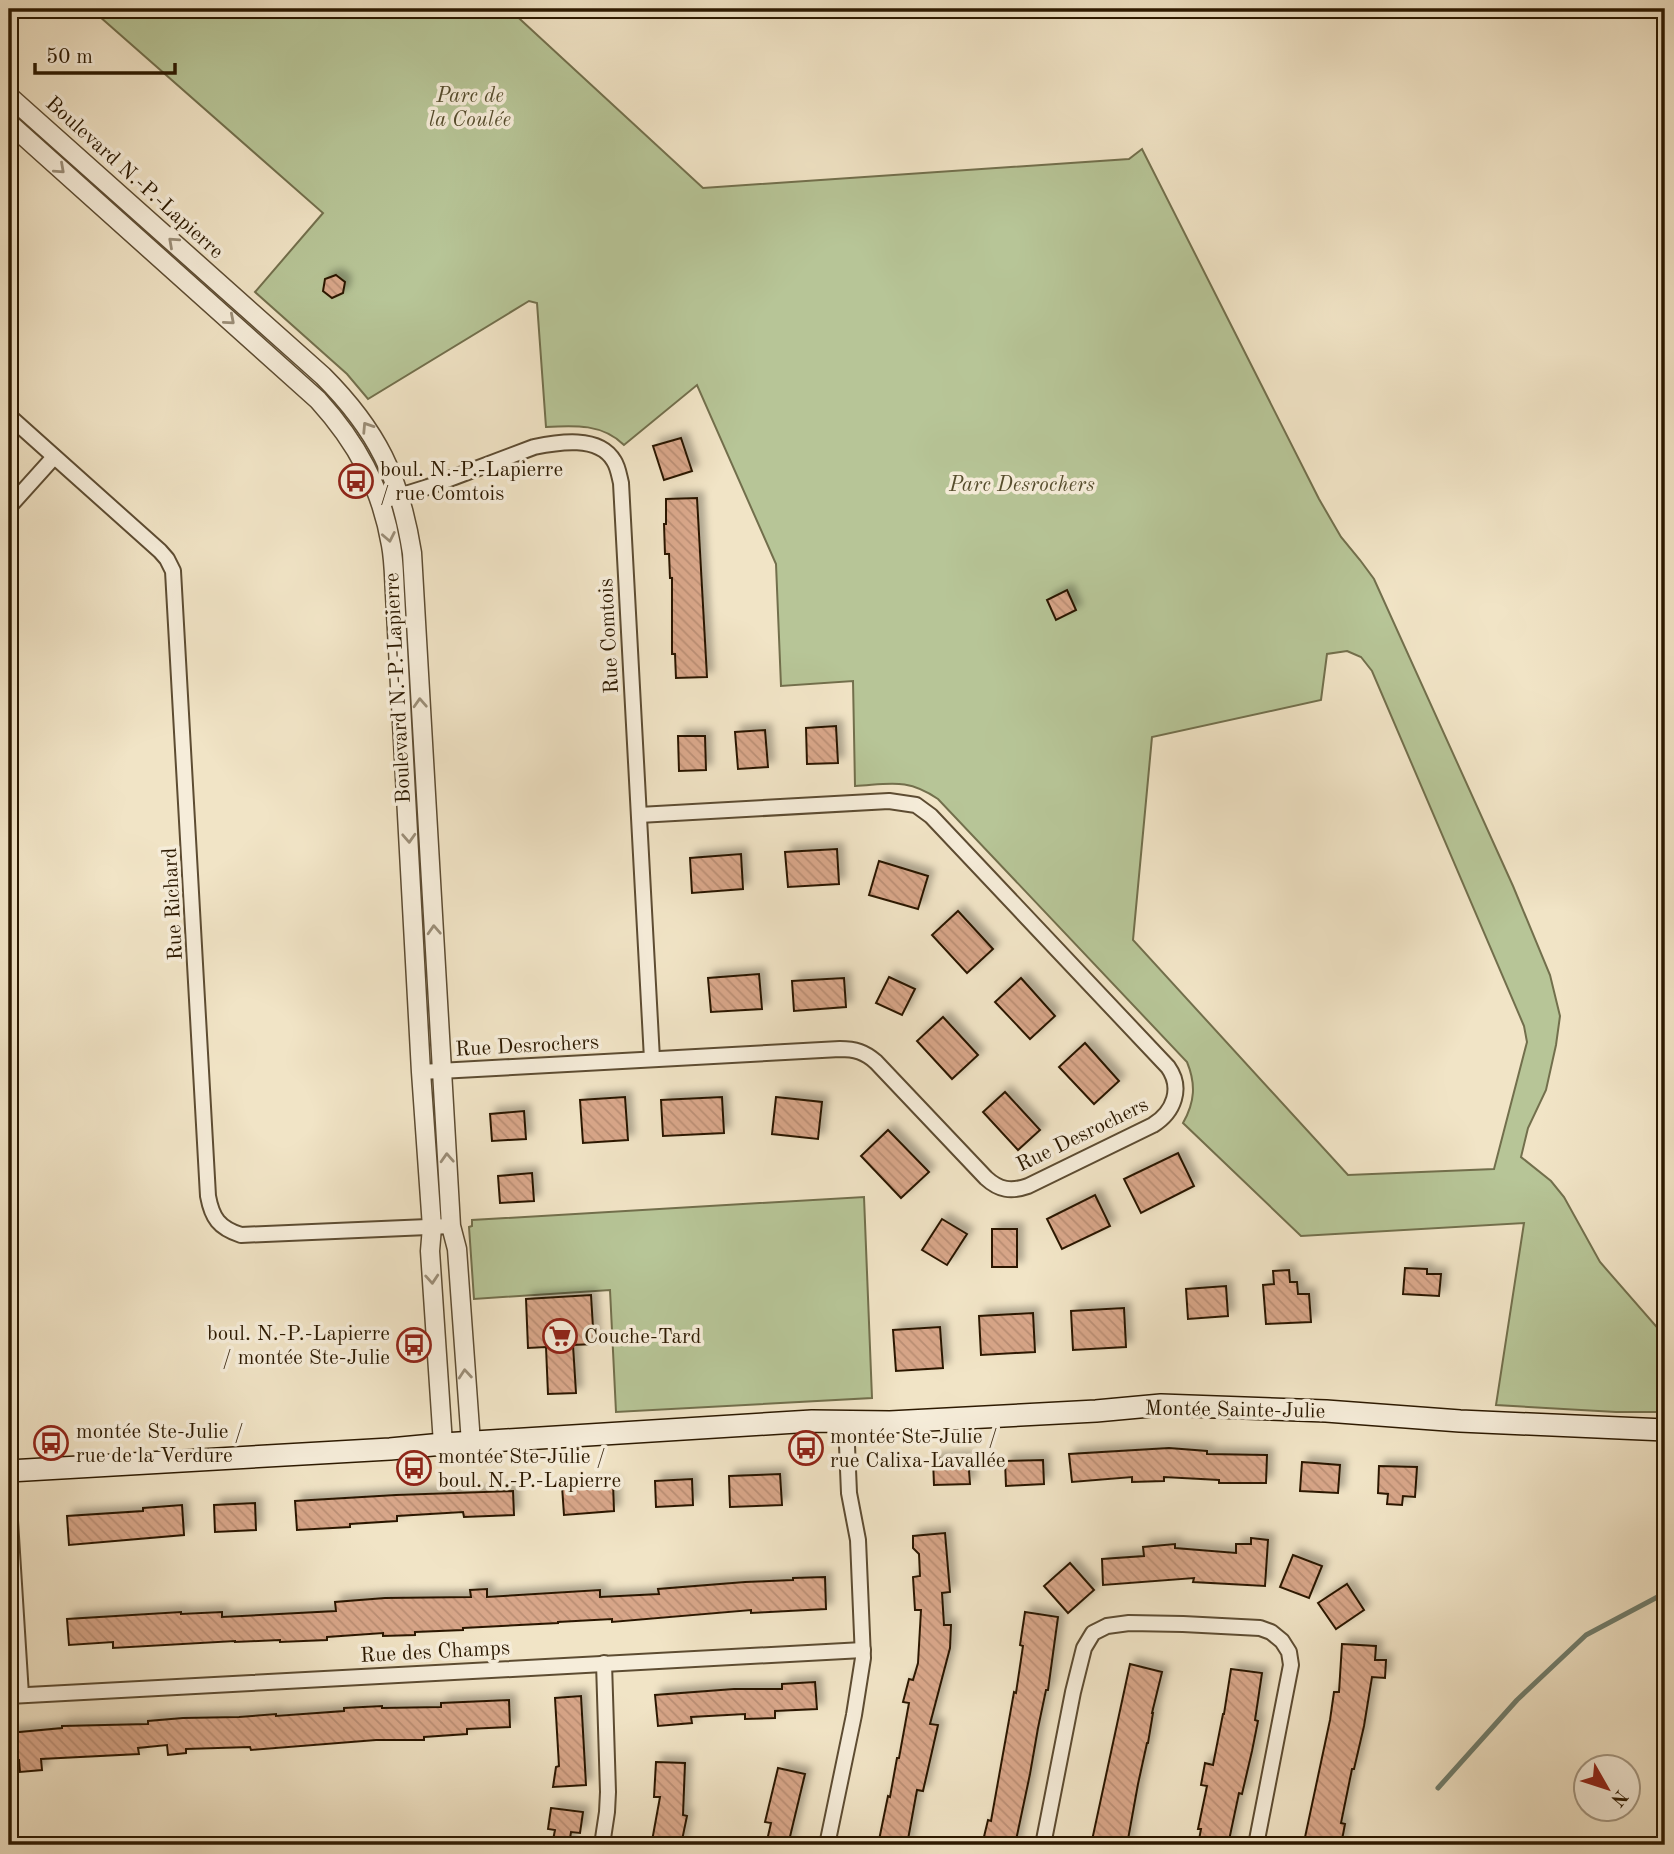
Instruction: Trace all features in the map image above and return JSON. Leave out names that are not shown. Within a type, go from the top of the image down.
[{"type":"main road","name":"Montée Sainte-Julie","points":[[9,1471],[808,1421],[880,1422],[1096,1411],[1143,1405],[1326,1411],[1484,1423],[1665,1430]]},
{"type":"street","name":"Boulevard N.-P.-Lapierre","points":[[9,96],[328,380],[359,415],[375,439],[391,472],[408,526],[412,553],[452,1226],[457,1248],[471,1443]]},
{"type":"street","name":"Boulevard N.-P.-Lapierre","points":[[9,123],[318,400],[355,447],[372,478],[380,502],[391,548],[395,594],[443,1444]]},
{"type":"street","name":"Rue Richard","points":[[9,416],[160,551],[173,571],[208,1196],[212,1214],[225,1228],[241,1235],[452,1226]]},
{"type":"street","name":"Rue Comtois","points":[[380,502],[545,444],[594,445],[608,453],[614,461],[621,483],[652,1059]]},
{"type":"street","points":[[9,507],[54,457]]},
{"type":"street","name":"Rue Desrochers","points":[[421,1072],[840,1048],[862,1052],[876,1062],[986,1178],[999,1188],[1008,1190],[1025,1188],[1161,1120],[1172,1108],[1176,1090],[1173,1073],[1168,1067],[932,816],[916,805],[889,801],[639,815]]},
{"type":"street","points":[[827,1845],[854,1715],[863,1650],[858,1540],[849,1493],[846,1422]]},
{"type":"street","points":[[9,1505],[15,1695]]},
{"type":"street","points":[[1043,1845],[1084,1648],[1090,1637],[1101,1628],[1129,1623],[1260,1628],[1277,1635],[1286,1646],[1291,1665],[1256,1845]]},
{"type":"street","name":"Rue des Champs","points":[[15,1695],[863,1650]]},
{"type":"street","points":[[602,1845],[607,1820],[608,1792],[604,1663]]},
{"type":"green space","name":"Parc Desrochers","points":[[91,9],[509,9],[703,188],[1129,159],[1142,149],[1319,499],[1341,537],[1374,579],[1513,886],[1550,975],[1560,1016],[1556,1045],[1546,1090],[1528,1128],[1521,1157],[1551,1181],[1564,1197],[1600,1262],[1665,1334],[1665,1412],[1496,1405],[1524,1223],[1301,1236],[1183,1123],[1193,1093],[1187,1062],[938,799],[908,785],[855,786],[853,681],[781,686],[776,564],[697,385],[624,445],[607,433],[588,427],[546,427],[537,303],[529,301],[368,399],[347,374],[255,292],[323,213]],"holes":[[[1347,651],[1361,657],[1372,671],[1524,1026],[1527,1042],[1494,1169],[1348,1175],[1133,940],[1152,737],[1321,700],[1327,654]]]},
{"type":"green space","points":[[864,1197],[872,1398],[616,1412],[610,1290],[474,1299],[469,1227],[472,1226],[472,1220]]},
{"type":"building","points":[[336,275],[345,282],[343,293],[332,298],[323,291],[325,279]]},
{"type":"building","points":[[681,438],[692,471],[664,480],[653,446]]},
{"type":"building","points":[[697,498],[707,677],[676,678],[675,654],[672,654],[672,578],[669,554],[665,554],[666,499]]},
{"type":"building","points":[[1067,590],[1076,610],[1056,620],[1047,600]]},
{"type":"building","points":[[836,726],[838,763],[807,764],[806,728]]},
{"type":"building","points":[[765,730],[768,767],[738,769],[735,732]]},
{"type":"building","points":[[678,736],[705,736],[706,770],[679,771]]},
{"type":"building","points":[[837,849],[839,884],[788,887],[785,852]]},
{"type":"building","points":[[741,854],[743,889],[692,893],[690,858]]},
{"type":"building","points":[[879,861],[928,876],[918,909],[869,895]]},
{"type":"building","points":[[958,911],[993,949],[967,973],[932,935]]},
{"type":"building","points":[[759,974],[762,1009],[711,1012],[708,978]]},
{"type":"building","points":[[889,977],[915,989],[902,1015],[876,1003]]},
{"type":"building","points":[[844,978],[846,1007],[794,1011],[792,981]]},
{"type":"building","points":[[1021,978],[1055,1016],[1030,1039],[995,1002]]},
{"type":"building","points":[[943,1017],[978,1055],[952,1079],[917,1041]]},
{"type":"building","points":[[1085,1043],[1119,1081],[1094,1104],[1059,1067]]},
{"type":"building","points":[[1005,1092],[1040,1130],[1018,1150],[983,1112]]},
{"type":"building","points":[[625,1097],[628,1140],[583,1143],[580,1100]]},
{"type":"building","points":[[722,1097],[724,1133],[663,1136],[661,1100]]},
{"type":"building","points":[[776,1097],[822,1102],[818,1139],[772,1134]]},
{"type":"building","points":[[524,1111],[526,1139],[492,1141],[490,1114]]},
{"type":"building","points":[[888,1130],[929,1172],[901,1198],[861,1156]]},
{"type":"building","points":[[1178,1153],[1194,1186],[1141,1213],[1124,1179]]},
{"type":"building","points":[[532,1173],[534,1201],[500,1203],[498,1176]]},
{"type":"building","points":[[1095,1195],[1110,1226],[1062,1249],[1047,1219]]},
{"type":"building","points":[[942,1219],[967,1234],[947,1265],[922,1250]]},
{"type":"building","points":[[992,1229],[1017,1229],[1017,1267],[992,1267]]},
{"type":"building","points":[[1405,1268],[1427,1269],[1427,1274],[1441,1274],[1439,1296],[1403,1294]]},
{"type":"building","points":[[1289,1270],[1290,1282],[1297,1282],[1298,1294],[1309,1294],[1311,1322],[1266,1324],[1263,1285],[1274,1284],[1273,1271]]},
{"type":"building","points":[[1226,1286],[1228,1316],[1188,1319],[1186,1289]]},
{"type":"building","points":[[591,1295],[594,1344],[573,1345],[576,1393],[548,1394],[546,1347],[528,1348],[526,1299]]},
{"type":"building","points":[[1124,1308],[1126,1347],[1073,1350],[1071,1311]]},
{"type":"building","points":[[1033,1313],[1035,1352],[981,1355],[979,1316]]},
{"type":"building","points":[[940,1327],[943,1368],[896,1371],[893,1330]]},
{"type":"building","points":[[1169,1448],[1207,1451],[1207,1454],[1267,1455],[1266,1483],[1219,1483],[1219,1480],[1164,1477],[1164,1481],[1132,1482],[1132,1477],[1072,1482],[1069,1454]]},
{"type":"building","points":[[968,1457],[970,1484],[934,1485],[933,1459]]},
{"type":"building","points":[[1043,1460],[1044,1484],[1006,1486],[1005,1461]]},
{"type":"building","points":[[1302,1462],[1340,1465],[1338,1493],[1300,1491]]},
{"type":"building","points":[[1379,1466],[1417,1467],[1415,1497],[1403,1496],[1402,1505],[1387,1504],[1388,1494],[1378,1493]]},
{"type":"building","points":[[780,1474],[782,1505],[730,1507],[729,1476]]},
{"type":"building","points":[[692,1479],[693,1505],[656,1507],[655,1481]]},
{"type":"building","points":[[613,1483],[614,1511],[564,1515],[562,1486]]},
{"type":"building","points":[[513,1491],[514,1515],[464,1517],[463,1512],[397,1516],[397,1521],[297,1530],[295,1501]]},
{"type":"building","points":[[255,1503],[256,1530],[215,1532],[214,1505]]},
{"type":"building","points":[[182,1505],[184,1535],[69,1545],[67,1516],[143,1511],[143,1508]]},
{"type":"building","points":[[945,1533],[950,1592],[942,1593],[944,1625],[951,1625],[950,1648],[930,1724],[938,1725],[923,1791],[917,1790],[907,1845],[878,1845],[909,1703],[903,1702],[909,1679],[913,1680],[918,1663],[921,1610],[915,1610],[913,1577],[920,1576],[919,1554],[913,1548],[913,1536]]},
{"type":"building","points":[[1251,1538],[1268,1540],[1265,1586],[1193,1582],[1194,1578],[1103,1585],[1102,1559],[1144,1556],[1143,1547],[1175,1544],[1175,1548],[1236,1553],[1236,1544],[1251,1544]]},
{"type":"building","points":[[1293,1555],[1322,1566],[1309,1598],[1280,1587]]},
{"type":"building","points":[[1070,1563],[1094,1590],[1068,1613],[1044,1586]]},
{"type":"building","points":[[825,1577],[826,1609],[751,1613],[751,1610],[612,1622],[612,1619],[463,1628],[415,1632],[415,1635],[383,1636],[383,1633],[327,1637],[327,1640],[235,1641],[113,1648],[113,1642],[69,1645],[67,1619],[181,1612],[222,1612],[222,1617],[336,1611],[335,1602],[385,1598],[471,1597],[470,1590],[487,1589],[487,1597],[600,1590],[600,1597],[659,1594],[658,1589]]},
{"type":"building","points":[[1347,1584],[1364,1610],[1336,1629],[1318,1603]]},
{"type":"building","points":[[1025,1612],[1058,1617],[1048,1690],[1015,1845],[982,1845],[988,1820],[991,1821],[1014,1692],[1016,1693]]},
{"type":"building","points":[[1342,1644],[1376,1646],[1375,1660],[1386,1660],[1385,1678],[1372,1677],[1364,1726],[1341,1823],[1345,1824],[1341,1845],[1318,1845],[1304,1842],[1334,1692],[1339,1692]]},
{"type":"building","points":[[1130,1664],[1162,1672],[1127,1845],[1091,1845]]},
{"type":"building","points":[[1231,1669],[1262,1673],[1255,1720],[1258,1721],[1228,1845],[1198,1845],[1201,1829],[1198,1829],[1207,1786],[1201,1785],[1205,1763],[1213,1765]]},
{"type":"building","points":[[815,1682],[817,1709],[775,1711],[775,1718],[745,1719],[745,1714],[691,1717],[692,1723],[658,1726],[655,1695],[734,1689],[782,1689],[782,1684]]},
{"type":"building","points":[[581,1696],[586,1785],[553,1787],[556,1767],[559,1766],[555,1698]]},
{"type":"building","points":[[509,1700],[510,1727],[467,1729],[467,1734],[424,1737],[424,1740],[376,1740],[251,1750],[250,1747],[186,1749],[186,1753],[168,1755],[167,1745],[138,1748],[139,1754],[41,1759],[42,1770],[20,1772],[19,1760],[9,1761],[9,1733],[62,1726],[148,1724],[148,1721],[183,1718],[276,1716],[382,1706],[441,1707],[441,1703]]},
{"type":"building","points":[[656,1762],[685,1763],[683,1815],[687,1816],[681,1845],[652,1841],[660,1797],[654,1797]]},
{"type":"building","points":[[778,1768],[805,1774],[788,1845],[766,1845],[771,1823],[765,1822]]},
{"type":"building","points":[[551,1808],[583,1812],[580,1833],[571,1832],[569,1845],[552,1845],[555,1830],[548,1829]]},
{"type":"waterway","points":[[1438,1788],[1517,1700],[1586,1635],[1665,1593]]},
{"type":"place","name":"boul. N.-P.-Lapierre / rue Comtois","points":[[356,481]]},
{"type":"place","name":"Couche-Tard","points":[[560,1336]]},
{"type":"place","name":"boul. N.-P.-Lapierre / montée Ste-Julie","points":[[414,1345]]},
{"type":"place","name":"montée Ste-Julie / rue de la Verdure","points":[[51,1443]]},
{"type":"place","name":"montée Ste-Julie / rue Calixa-Lavallée","points":[[806,1448]]},
{"type":"place","name":"montée Ste-Julie / boul. N.-P.-Lapierre","points":[[414,1468]]},
{"type":"park label","name":"Parc de la Coulée","points":[[470,107]]}]
